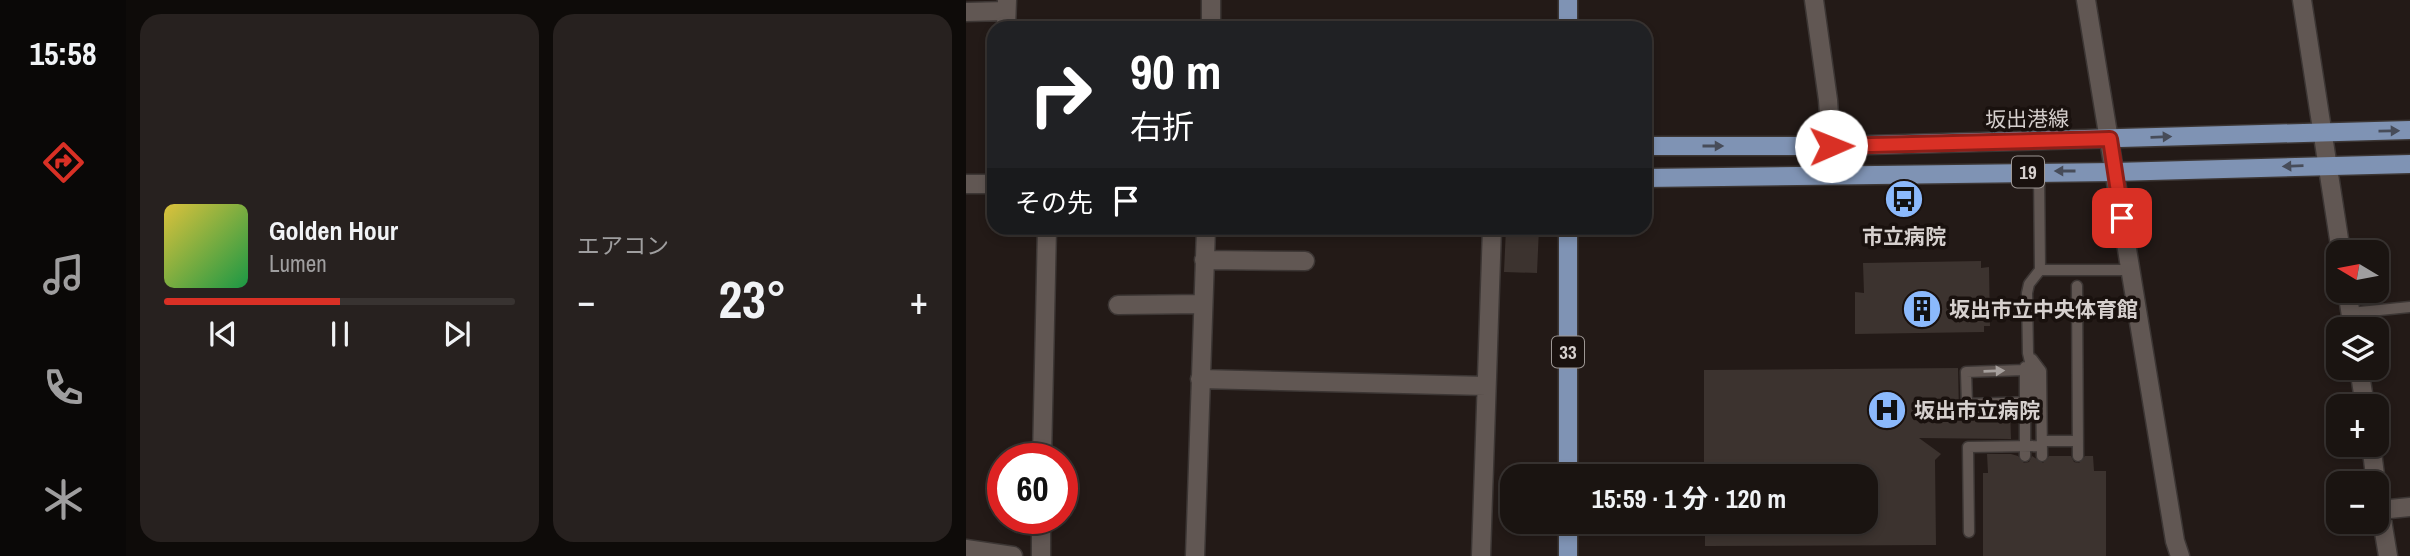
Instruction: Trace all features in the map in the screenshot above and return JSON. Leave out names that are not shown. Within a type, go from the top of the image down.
[{"type":"main road","points":[[1568,0],[1568,21]]},
{"type":"main road","name":"坂出港線","points":[[1652,146],[1831,146],[2410,131]]},
{"type":"main road","name":"19","points":[[1652,178],[2114,172],[2410,164]]},
{"type":"main road","name":"33","points":[[1568,235],[1568,464]]},
{"type":"main road","points":[[1568,534],[1568,556]]},
{"type":"street","points":[[1211,0],[1211,21]]},
{"type":"street","points":[[1814,0],[1828,100],[1831,146]]},
{"type":"street","points":[[2086,0],[2175,541],[2180,556]]},
{"type":"street","points":[[2302,0],[2339,240]]},
{"type":"street","points":[[966,12],[1006,13]]},
{"type":"street","points":[[966,184],[987,184]]},
{"type":"street","points":[[1042,443],[1047,235]]},
{"type":"street","points":[[1195,556],[1206,235]]},
{"type":"street","points":[[1481,556],[1492,235]]},
{"type":"street","points":[[1204,260],[1305,261]]},
{"type":"street","points":[[1118,305],[1203,304]]},
{"type":"street","points":[[1200,379],[1486,386]]},
{"type":"street","points":[[2389,509],[2410,507]]},
{"type":"street","points":[[1041,534],[1041,556]]},
{"type":"street","points":[[2385,534],[2388,556]]},
{"type":"street","points":[[966,549],[1013,556]]},
{"type":"lane","points":[[2024,370],[1966,372],[1967,404],[2033,402],[2032,370],[2028,353],[2028,293],[2029,284],[2040,270],[2039,172]]},
{"type":"lane","points":[[2040,270],[2131,270]]},
{"type":"lane","points":[[2077,286],[2078,456]]},
{"type":"lane","points":[[2369,317],[2410,307]]},
{"type":"lane","points":[[2025,451],[2024,370],[2028,353]]},
{"type":"lane","points":[[2028,353],[2041,371],[2042,448]]},
{"type":"lane","points":[[1969,532],[1968,447],[2025,451],[2078,441]]},
{"type":"building","points":[[1506,235],[1539,235],[1537,273],[1504,272]]},
{"type":"building","name":"坂出市立中央体育館","points":[[1981,261],[1981,268],[1989,267],[1990,326],[1984,326],[1984,332],[1855,334],[1855,292],[1864,293],[1863,263]]},
{"type":"building","points":[[1958,368],[1959,412],[2010,410],[2011,439],[1919,438],[1941,454],[1935,460],[1936,545],[1705,546],[1705,534],[1878,534],[1878,464],[1704,464],[1704,370]]},
{"type":"building","points":[[1987,454],[2011,454],[2018,456],[2024,463],[2029,462],[2032,456],[2043,463],[2049,456],[2071,456],[2074,462],[2079,463],[2085,456],[2093,456],[2094,471],[2106,471],[2106,556],[1983,556],[1983,473],[1988,473]]},
{"type":"place","name":"市立病院","points":[[1904,199]]},
{"type":"place","name":"坂出市立中央体育館","points":[[1922,309]]},
{"type":"place","name":"坂出市立病院","points":[[1887,410]]},
{"type":"route","points":[[1831,146],[2110,139],[2122,218]]}]
